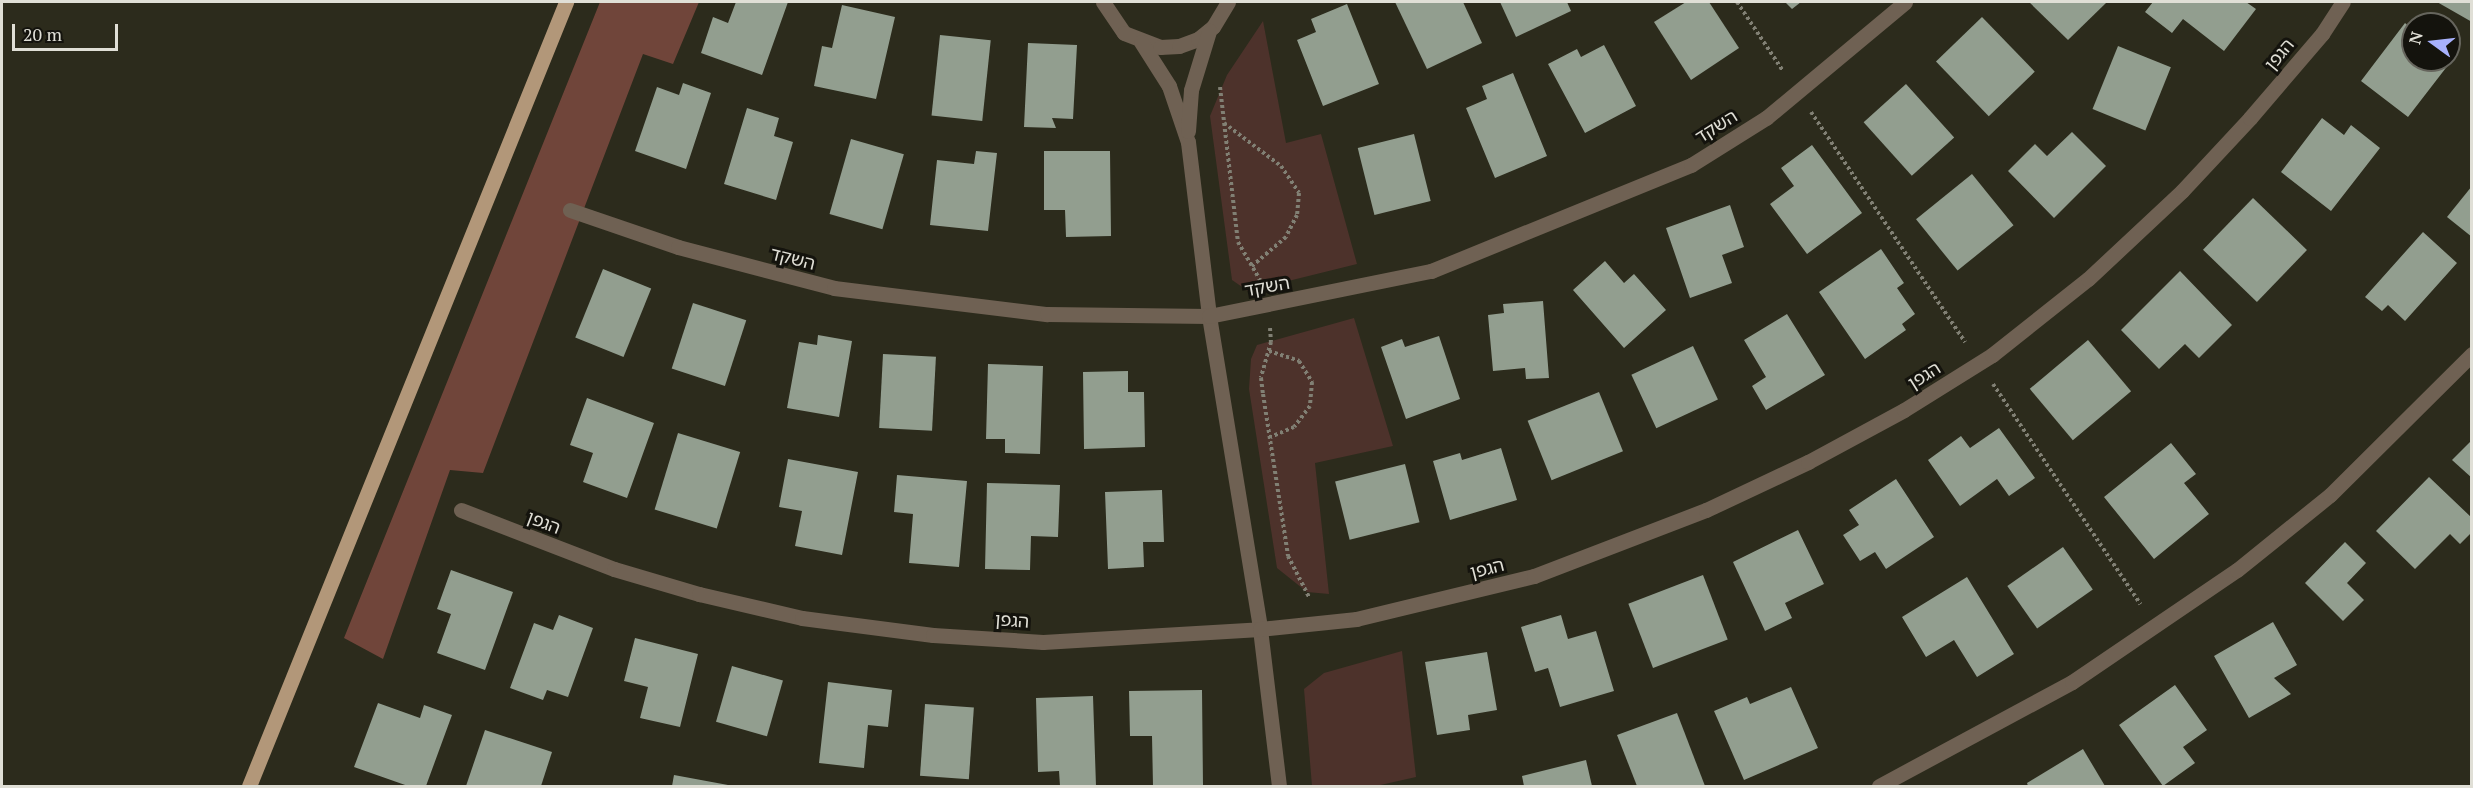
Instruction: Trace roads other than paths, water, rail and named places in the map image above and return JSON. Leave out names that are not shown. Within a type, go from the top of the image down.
[{"type":"main road","points":[[249,786],[566,2]]},
{"type":"street","points":[[1103,2],[1124,33],[1141,42],[1179,46],[1209,31]]},
{"type":"street","points":[[1229,2],[1209,31],[1191,90],[1188,142],[1209,316],[1260,629],[1279,786]]},
{"type":"street","name":"השקד","points":[[570,210],[678,247],[834,288],[1047,314],[1209,316],[1431,271],[1514,240],[1690,165],[1766,118],[1905,2]]},
{"type":"street","name":"הגפן","points":[[461,510],[614,569],[802,618],[933,635],[1043,642],[1159,638],[1356,619],[1534,576],[1706,510],[1808,462],[1904,410],[1979,363],[2088,279],[2182,191],[2258,110],[2343,2]]},
{"type":"street","points":[[1141,42],[1169,86],[1188,142]]},
{"type":"street","points":[[1879,786],[2072,682],[2237,570],[2330,495],[2472,354]]}]
